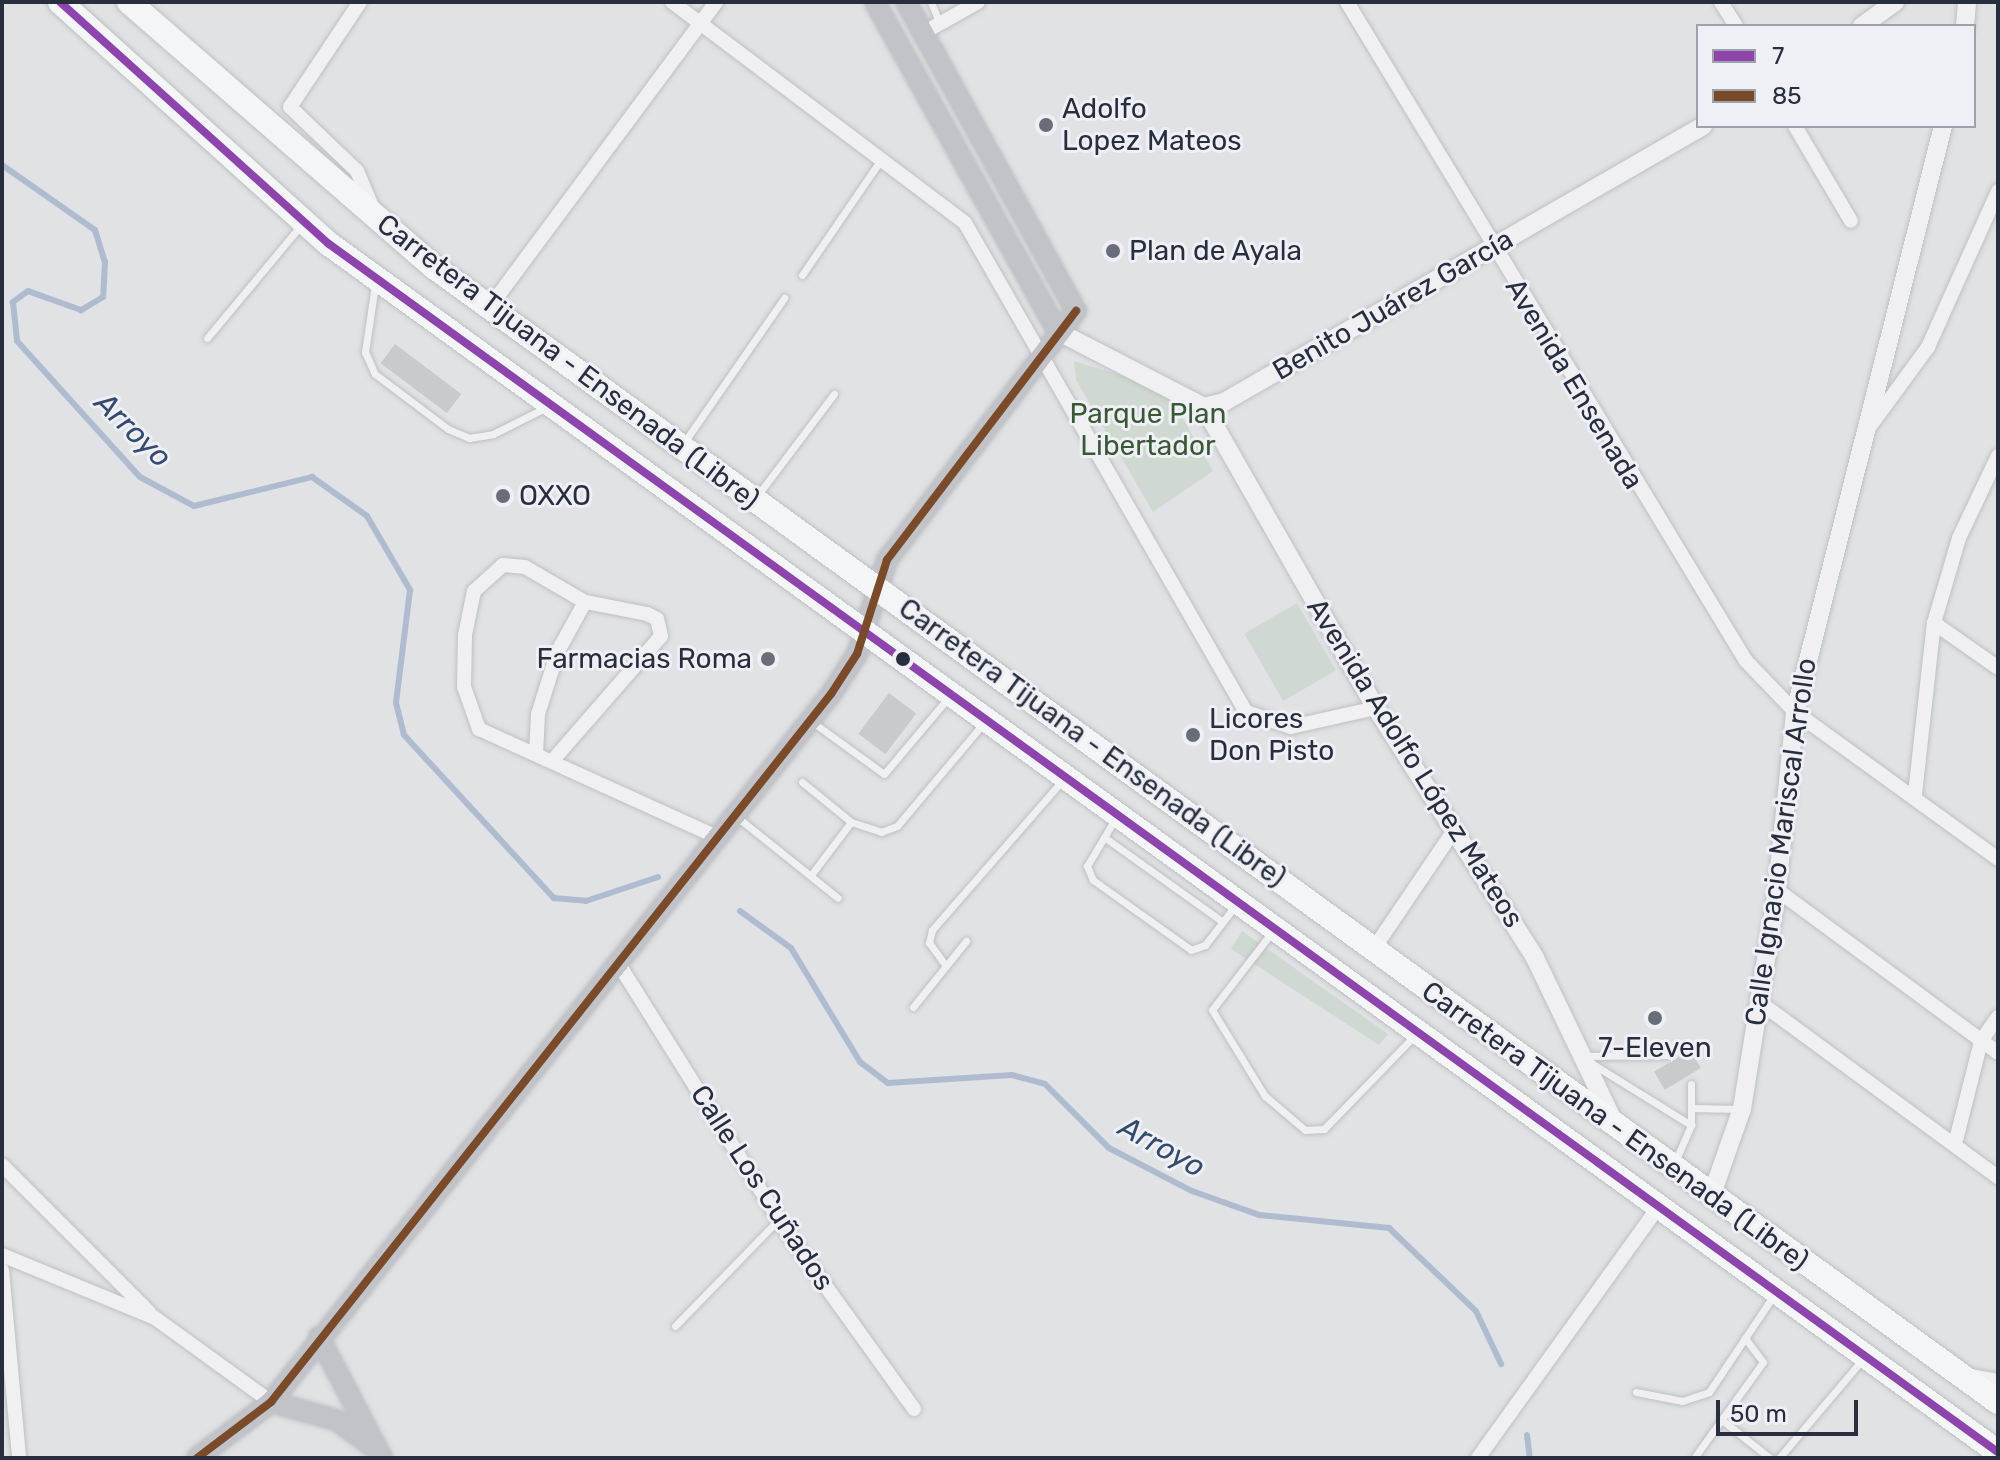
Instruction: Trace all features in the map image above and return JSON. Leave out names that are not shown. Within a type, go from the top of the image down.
[{"type":"highway","name":"Carretera Tijuana - Ensenada (Libre)","points":[[60,2],[303,222],[377,279],[864,637],[1063,779],[1110,827],[1230,913],[1272,932],[1774,1295],[1998,1452]]},
{"type":"highway","name":"Carretera Tijuana - Ensenada (Libre)","points":[[129,2],[376,220],[489,308],[680,449],[1375,947],[1712,1194],[1779,1248],[1998,1402]]},
{"type":"highway","points":[[1774,1295],[1779,1248]]},
{"type":"main road","points":[[875,2],[1057,331]]},
{"type":"main road","points":[[197,1458],[271,1402],[319,1337],[809,719],[864,637],[875,587],[887,560],[1040,350],[1076,311],[931,28],[906,2]]},
{"type":"main road","points":[[319,1337],[380,1454]]},
{"type":"main road","points":[[271,1402],[336,1420],[380,1454]]},
{"type":"street","points":[[360,2],[290,107],[357,171],[376,220]]},
{"type":"street","points":[[672,2],[884,157],[965,223],[1246,712],[1291,727],[1376,708]]},
{"type":"street","points":[[489,308],[716,2]]},
{"type":"street","points":[[931,28],[978,2]]},
{"type":"street","name":"Avenida Ensenada","points":[[1347,2],[1492,248],[1725,631],[1795,712],[1915,794],[1998,859]]},
{"type":"street","points":[[1721,2],[1735,24]]},
{"type":"street","points":[[1865,24],[1895,2]]},
{"type":"street","points":[[1965,24],[1967,2]]},
{"type":"street","name":"Benito Juárez García","points":[[1204,407],[1492,248],[1700,128]]},
{"type":"street","points":[[1796,128],[1851,221]]},
{"type":"street","name":"Calle Ignacio Mariscal Arrollo","points":[[1712,1194],[1742,1109],[1777,890],[1795,712],[1862,436],[1943,128]]},
{"type":"street","points":[[1862,436],[1928,347],[1998,191]]},
{"type":"street","points":[[1076,311],[1079,340]]},
{"type":"street","points":[[1057,331],[1079,340],[1105,362],[1204,407]]},
{"type":"street","name":"Avenida Adolfo López Mateos","points":[[1204,407],[1376,708],[1535,958],[1615,1125]]},
{"type":"street","points":[[1915,794],[1934,623],[1959,538],[1998,456]]},
{"type":"street","points":[[553,760],[661,636],[657,619],[647,614],[585,602],[525,567],[503,565],[474,591],[464,687],[479,729],[717,837]]},
{"type":"street","points":[[536,754],[538,714],[558,651],[585,602]]},
{"type":"street","points":[[1934,623],[1998,668]]},
{"type":"street","points":[[1375,947],[1453,832]]},
{"type":"street","points":[[1777,890],[1998,1053]]},
{"type":"street","name":"Calle Los Cuñados","points":[[618,963],[779,1219],[914,1409]]},
{"type":"street","points":[[1758,1001],[1998,1177]]},
{"type":"street","points":[[1955,1144],[1981,1041],[1998,1017]]},
{"type":"street","points":[[2,1165],[155,1318],[271,1402]]},
{"type":"street","points":[[1478,1458],[1657,1209]]},
{"type":"street","points":[[2,1255],[155,1318]]},
{"type":"street","points":[[2,1270],[5,1346],[19,1458]]},
{"type":"street","points":[[1959,1374],[1998,1381]]},
{"type":"lane","points":[[931,2],[931,28]]},
{"type":"lane","points":[[802,275],[884,157]]},
{"type":"lane","points":[[207,338],[303,222]]},
{"type":"lane","points":[[377,279],[365,352],[375,374],[436,420],[469,438],[493,434],[549,406]]},
{"type":"lane","points":[[680,449],[784,298]]},
{"type":"lane","points":[[753,501],[834,394]]},
{"type":"lane","points":[[809,719],[884,774],[948,697]]},
{"type":"lane","points":[[802,782],[851,822],[881,832],[897,826],[985,723]]},
{"type":"lane","points":[[946,966],[929,943],[932,930],[1063,779]]},
{"type":"lane","points":[[734,815],[838,898]]},
{"type":"lane","points":[[811,875],[851,822]]},
{"type":"lane","points":[[1110,827],[1089,876],[1186,948],[1201,948],[1230,913]]},
{"type":"lane","points":[[1272,932],[1212,1010],[1265,1096],[1305,1130],[1324,1129],[1414,1036]]},
{"type":"lane","points":[[913,1007],[966,941]]},
{"type":"lane","points":[[1580,1056],[1668,1055]]},
{"type":"lane","points":[[1580,1056],[1691,1125]]},
{"type":"lane","points":[[1673,1166],[1691,1125],[1691,1084]]},
{"type":"lane","points":[[1692,1108],[1742,1109]]},
{"type":"lane","points":[[675,1326],[779,1219]]},
{"type":"lane","points":[[1636,1392],[1694,1400],[1709,1392],[1774,1295]]},
{"type":"lane","points":[[1694,1458],[1763,1362],[1745,1338]]},
{"type":"lane","points":[[1779,1458],[1864,1357]]},
{"type":"lane","points":[[1722,1420],[1770,1458]]},
{"type":"green space","name":"Parque Plan Libertador","points":[[1074,361],[1166,389],[1213,471],[1153,512],[1076,380]]},
{"type":"green space","points":[[1297,603],[1336,671],[1283,701],[1244,634]]},
{"type":"green space","points":[[1242,931],[1388,1034],[1379,1045],[1231,949]]},
{"type":"building","points":[[395,344],[461,394],[447,413],[381,363]]},
{"type":"building","points":[[889,693],[916,713],[885,754],[858,734]]},
{"type":"building","points":[[1690,1050],[1701,1068],[1665,1090],[1654,1072]]},
{"type":"waterway","name":"Arroyo","points":[[2,165],[95,230],[105,262],[103,297],[81,310],[28,291],[13,302],[17,341],[140,477],[194,506],[312,477],[367,516],[410,590],[396,703],[404,735],[554,898],[586,901],[658,877]]},
{"type":"waterway","name":"Arroyo","points":[[740,911],[791,948],[860,1062],[888,1083],[1012,1075],[1045,1084],[1109,1148],[1192,1191],[1259,1215],[1389,1228],[1476,1311],[1501,1364]]},
{"type":"waterway","name":"Arroyo","points":[[1527,1435],[1530,1458]]},
{"type":"transit line","name":"7","points":[[60,2],[329,244],[1998,1452]]},
{"type":"transit line","name":"85","points":[[197,1458],[271,1402],[831,694],[857,654],[887,560],[1076,311]]},
{"type":"place","name":"Adolfo Lopez Mateos","points":[[1046,125]]},
{"type":"place","name":"Plan de Ayala","points":[[1113,251]]},
{"type":"place","name":"OXXO","points":[[503,496]]},
{"type":"place","name":"Farmacias Roma","points":[[768,659]]},
{"type":"place","name":"Licores Don Pisto","points":[[1193,735]]},
{"type":"place","name":"7-Eleven","points":[[1655,1018]]}]
